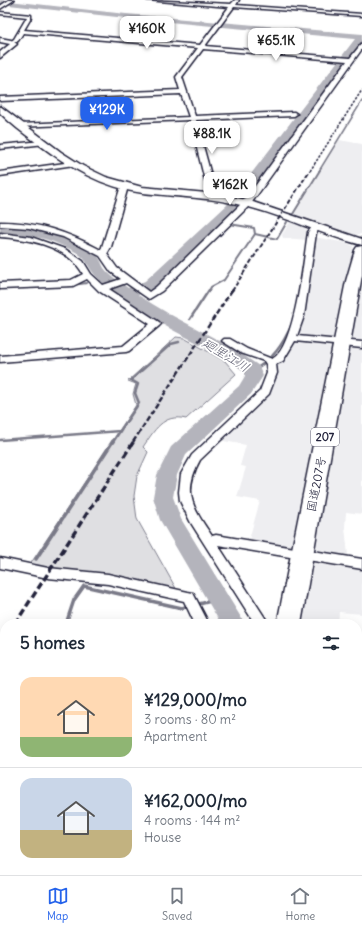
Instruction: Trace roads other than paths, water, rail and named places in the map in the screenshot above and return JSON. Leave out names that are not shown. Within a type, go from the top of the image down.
[{"type":"highway","name":"国道207号","points":[[291,619],[353,281],[362,250]]},
{"type":"street","points":[[149,0],[362,15]]},
{"type":"street","points":[[213,197],[192,118],[179,78],[237,0]]},
{"type":"street","points":[[0,8],[9,2]]},
{"type":"street","points":[[0,13],[28,16],[29,18],[16,40],[12,42],[0,40]]},
{"type":"street","points":[[22,30],[351,60]]},
{"type":"street","points":[[0,56],[14,44],[12,42]]},
{"type":"street","points":[[0,224],[18,223],[47,228],[69,236],[103,254],[114,270],[149,296],[159,289],[247,203],[362,45]]},
{"type":"street","points":[[0,99],[184,92]]},
{"type":"street","points":[[0,108],[19,126],[72,164],[88,174],[105,181],[127,187],[213,197],[247,203],[316,228],[362,242]]},
{"type":"street","points":[[19,126],[294,114]]},
{"type":"street","points":[[0,147],[43,143]]},
{"type":"street","points":[[0,174],[72,164]]},
{"type":"street","points":[[103,254],[107,247],[124,189],[127,187]]},
{"type":"street","points":[[226,341],[244,351],[269,361],[280,359],[292,338],[299,316],[312,232],[316,228]]},
{"type":"street","points":[[0,235],[25,237],[70,254],[80,262],[88,275],[102,289],[156,324],[126,349],[0,358]]},
{"type":"street","points":[[0,286],[73,283],[88,275]]},
{"type":"street","points":[[102,289],[126,280]]},
{"type":"street","points":[[292,338],[362,345]]},
{"type":"street","points":[[259,619],[210,540],[195,520],[186,501],[185,492],[187,474],[196,458],[265,392],[272,373],[269,361]]},
{"type":"street","points":[[210,540],[302,556],[362,564]]},
{"type":"street","points":[[0,563],[48,573],[108,579],[188,597],[199,619]]},
{"type":"waterway","points":[[0,2],[126,16],[362,37]]},
{"type":"waterway","points":[[127,294],[150,284],[232,208],[361,37]]},
{"type":"waterway","points":[[319,171],[362,101]]},
{"type":"waterway","points":[[293,214],[320,170]]},
{"type":"waterway","points":[[217,222],[254,228],[255,234]]},
{"type":"waterway","points":[[255,234],[277,239],[287,222]]},
{"type":"waterway","name":"廻里江川","points":[[0,229],[33,231],[54,237],[88,253],[105,277],[123,292],[161,317],[215,345],[253,370],[254,376],[245,390],[178,452],[167,475],[163,497],[171,520],[230,619]]},
{"type":"waterway","points":[[209,291],[211,287],[224,280],[255,234]]},
{"type":"waterway","name":"廻里江川","points":[[101,280],[106,278]]},
{"type":"waterway","points":[[72,285],[87,283]]},
{"type":"waterway","points":[[190,319],[209,290]]},
{"type":"waterway","points":[[253,370],[260,366],[277,351],[292,324]]},
{"type":"waterway","points":[[120,431],[139,403],[135,393],[138,384],[131,380],[171,344],[179,342]]},
{"type":"waterway","points":[[0,440],[120,431]]},
{"type":"waterway","points":[[113,442],[120,431]]},
{"type":"waterway","points":[[36,559],[113,441]]},
{"type":"waterway","points":[[68,619],[74,600],[84,586],[182,608],[189,606]]},
{"type":"waterway","points":[[195,605],[219,599]]},
{"type":"railway","points":[[310,171],[362,90]]},
{"type":"railway","points":[[232,291],[310,170]]},
{"type":"railway","points":[[133,442],[232,290]]},
{"type":"railway","points":[[18,619],[134,441]]}]
